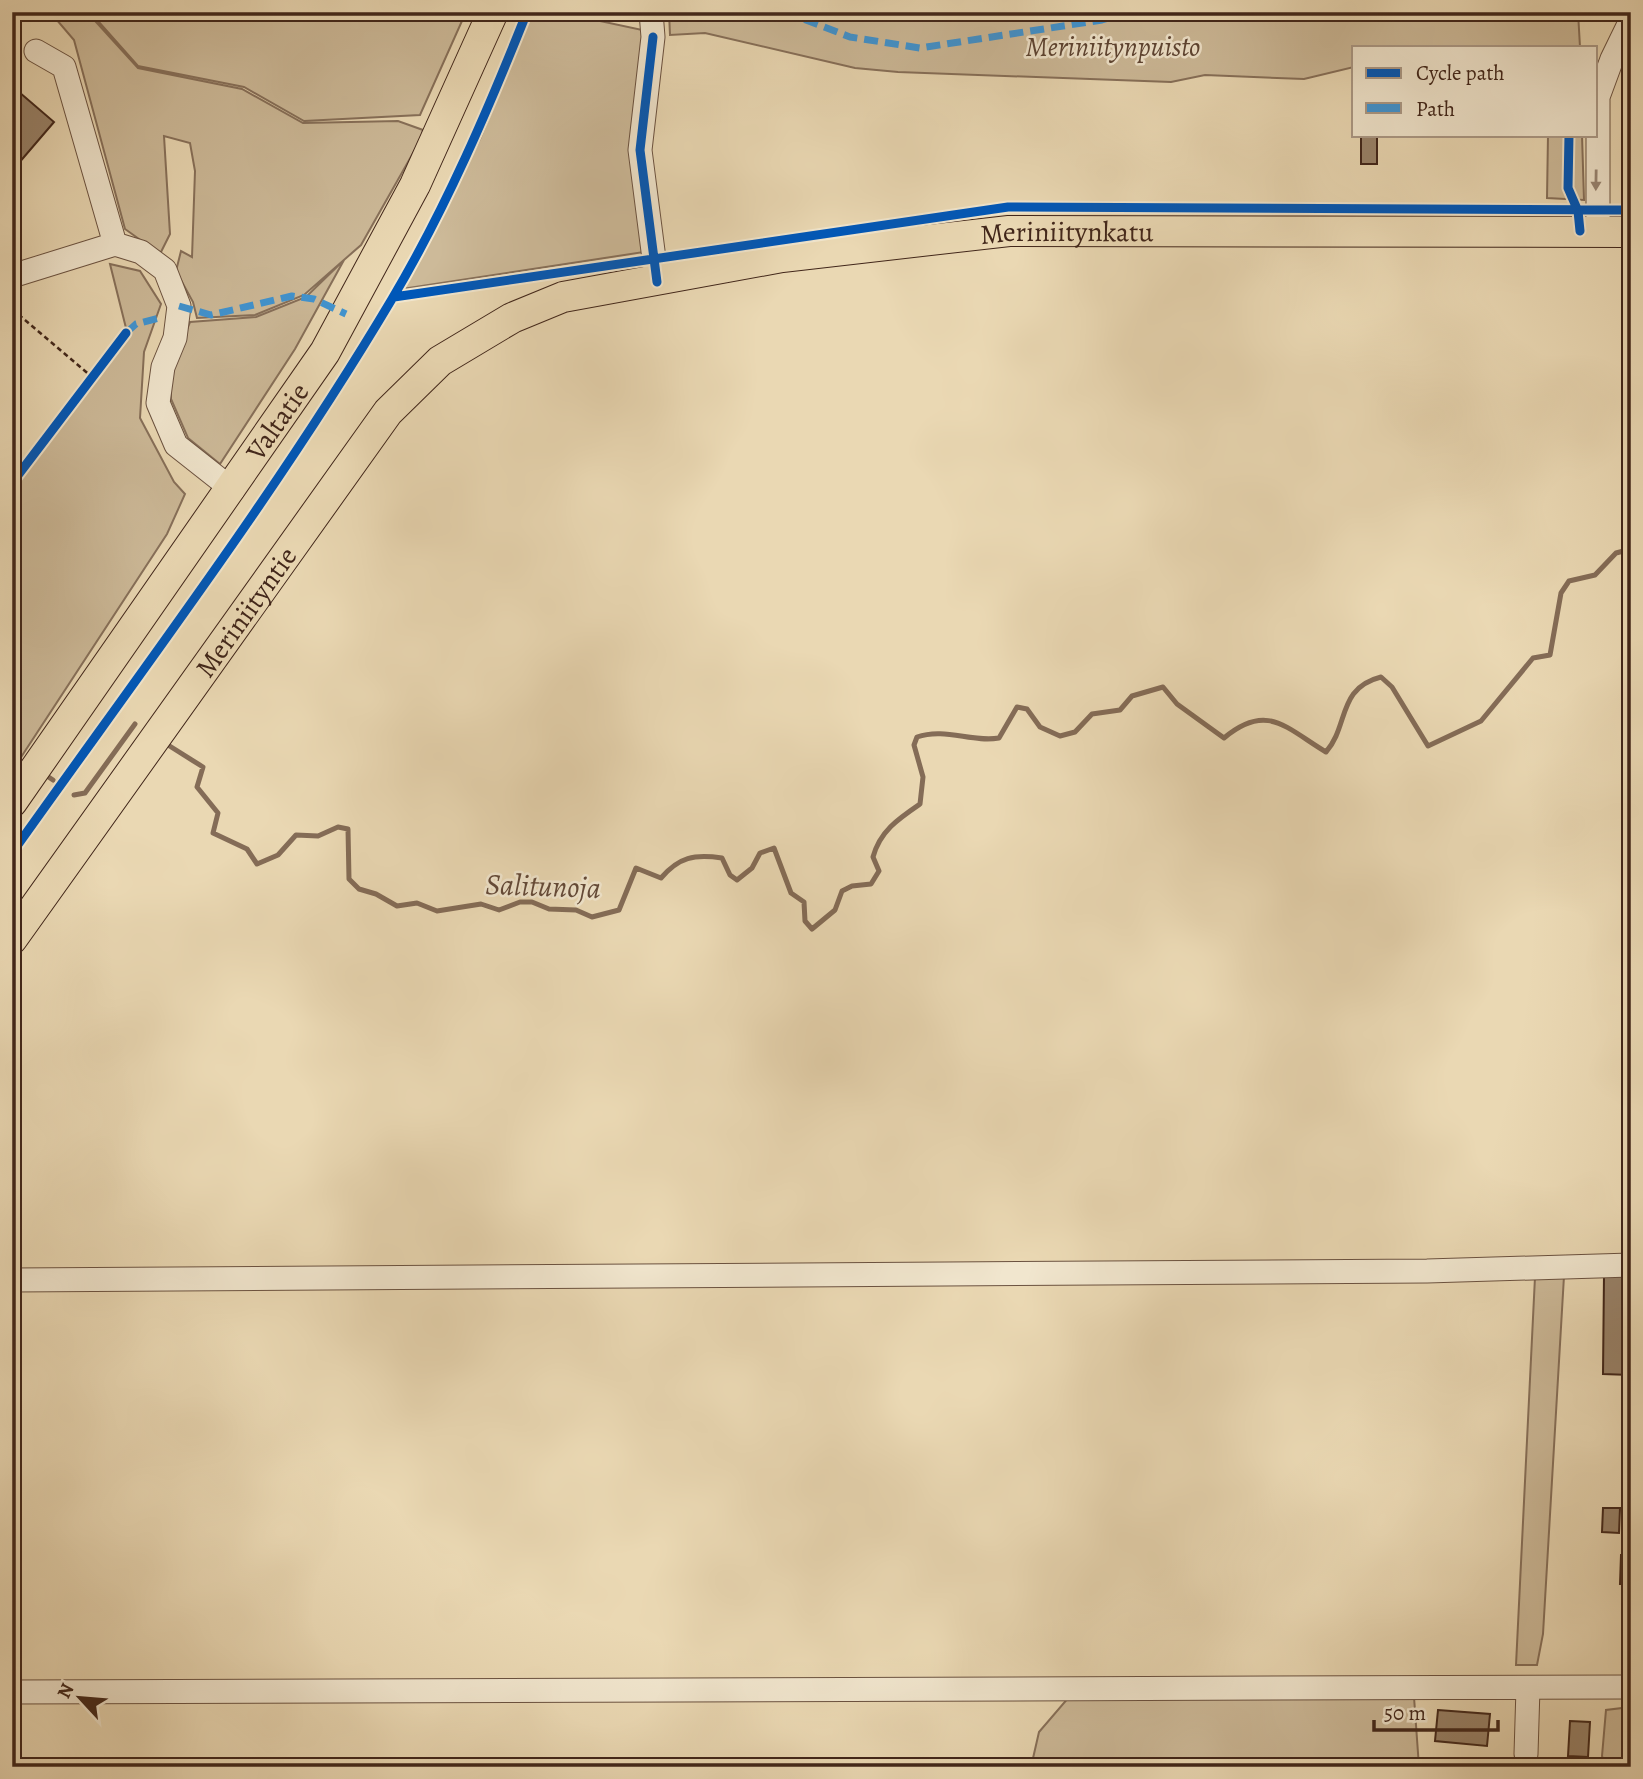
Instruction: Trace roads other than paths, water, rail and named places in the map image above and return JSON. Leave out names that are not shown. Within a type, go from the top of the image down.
[{"type":"main road","name":"Valtatie","points":[[12,802],[233,490],[325,352],[415,185],[493,12]]},
{"type":"main road","name":"Meriniitynkatu","points":[[512,318],[563,297],[657,282],[782,257],[1009,231],[1631,232]]},
{"type":"main road","name":"Meriniityntie","points":[[12,939],[388,412],[440,362],[512,318]]},
{"type":"street","points":[[652,12],[653,37],[640,150],[657,282]]},
{"type":"street","points":[[1598,232],[1598,97],[1612,59],[1631,20]]},
{"type":"street","points":[[36,51],[64,67],[115,244]]},
{"type":"street","points":[[12,276],[115,244],[141,252],[165,270],[179,306],[175,338],[163,367],[158,403],[176,445],[233,490]]},
{"type":"street","points":[[12,1280],[1427,1271],[1631,1265]]},
{"type":"street","points":[[1526,1754],[1528,1688]]},
{"type":"street","points":[[12,1692],[1631,1688]]},
{"type":"waterway","name":"Salitunoja","points":[[168,745],[203,767],[197,787],[218,813],[213,833],[247,849],[257,864],[278,855],[296,835],[318,836],[338,827],[348,829],[349,879],[359,889],[376,894],[397,906],[417,903],[437,911],[481,904],[499,910],[520,902],[532,902],[549,909],[576,910],[592,917],[619,910],[636,868],[661,878],[681,861],[703,856],[722,858],[730,875],[737,880],[752,868],[760,853],[774,848],[791,893],[804,902],[805,921],[812,929],[835,910],[842,891],[852,886],[871,884],[879,871],[873,857],[880,840],[897,821],[920,804],[923,777],[914,745],[917,737],[948,734],[979,739],[999,738],[1017,707],[1027,709],[1040,727],[1060,736],[1075,732],[1092,714],[1120,710],[1132,696],[1163,687],[1177,704],[1224,738],[1239,727],[1265,720],[1276,722],[1326,752],[1338,731],[1350,699],[1367,682],[1381,677],[1392,687],[1428,746],[1481,721],[1533,658],[1550,655],[1561,593],[1569,581],[1595,575],[1616,553],[1631,549]]},
{"type":"waterway","name":"Salitunoja","points":[[74,795],[85,793],[135,724]]},
{"type":"waterway","name":"Salitunoja","points":[[12,751],[18,755]]},
{"type":"waterway","name":"Salitunoja","points":[[44,774],[53,780]]},
{"type":"park label","name":"Meriniitynpuisto","points":[[1113,46]]}]
